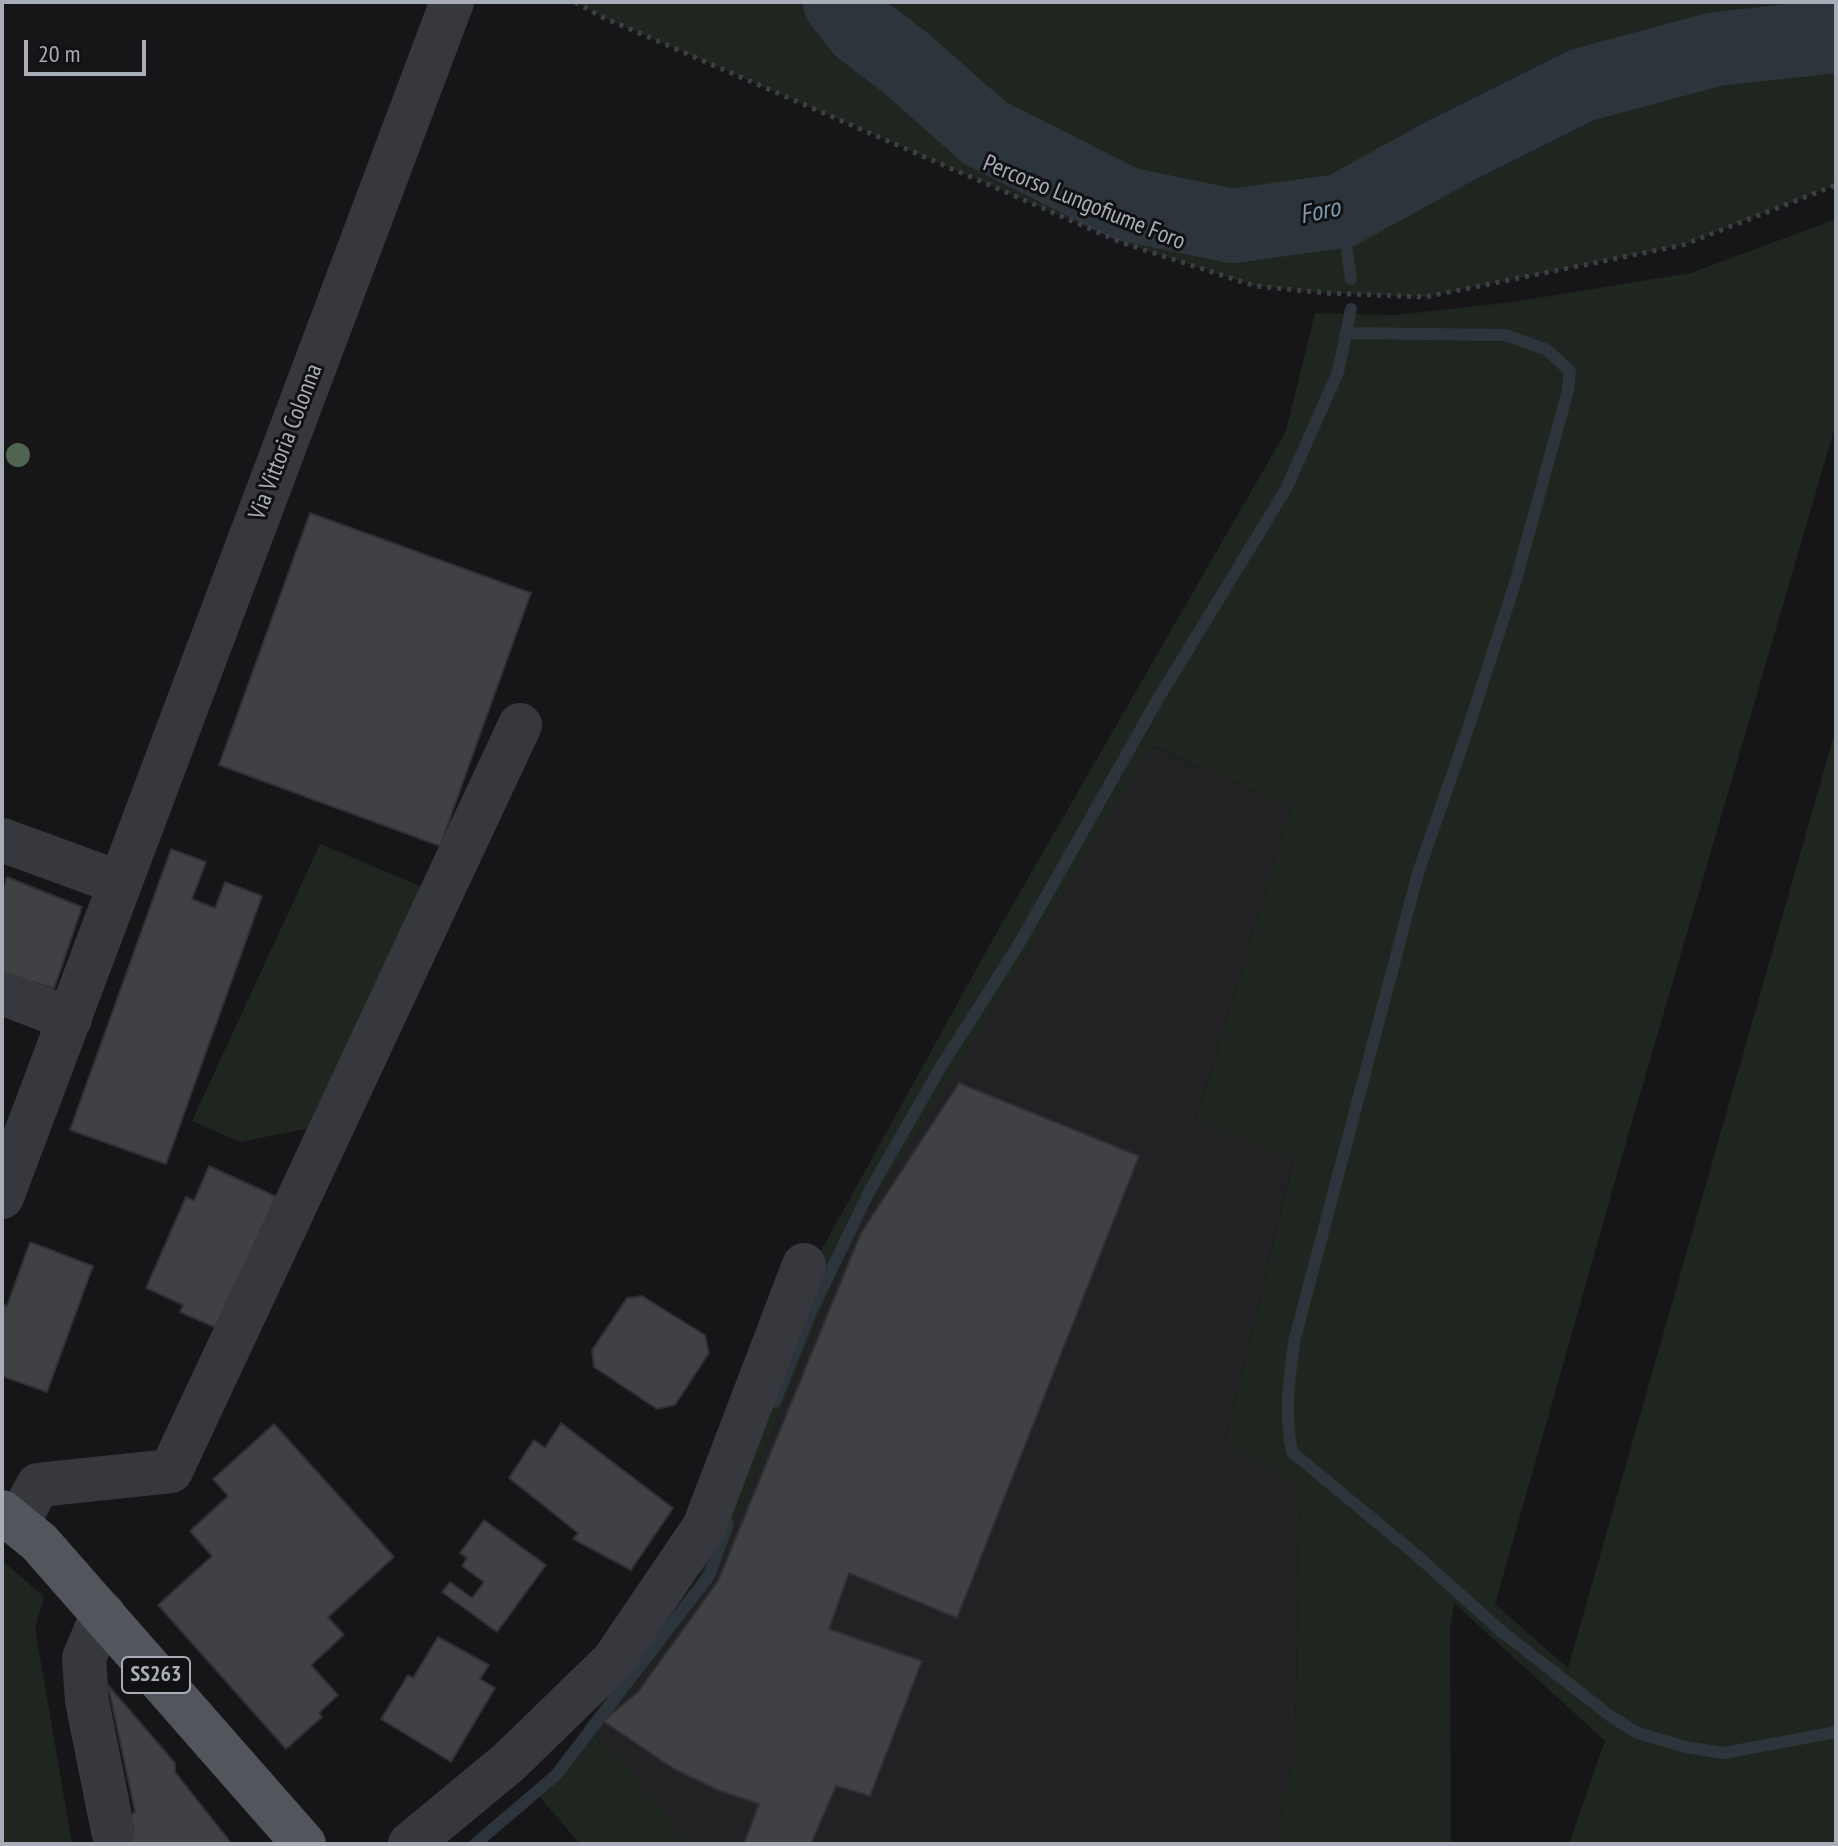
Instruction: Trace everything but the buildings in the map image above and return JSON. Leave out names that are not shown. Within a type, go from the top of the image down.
[{"type":"main road","name":"SS263","points":[[10,1518],[39,1542],[304,1844]]},
{"type":"street","name":"Via Vittoria Colonna","points":[[2,1197],[452,2]]},
{"type":"street","points":[[10,1518],[38,1485],[171,1471],[520,725]]},
{"type":"street","points":[[2,840],[120,883]]},
{"type":"street","points":[[2,993],[70,1019]]},
{"type":"street","points":[[410,1844],[519,1752],[613,1661],[638,1625],[704,1527],[804,1265]]},
{"type":"street","points":[[103,1613],[84,1658],[87,1701],[114,1836]]},
{"type":"path","name":"Percorso Lungofiume Foro","points":[[575,2],[1123,243],[1255,286],[1425,297],[1683,245],[1836,185]]},
{"type":"shaded area","points":[[575,2],[1836,2],[1836,185],[1683,245],[1425,297],[1255,286],[1123,243],[600,16]]},
{"type":"shaded area","points":[[1836,219],[1836,423],[1495,1604],[1568,1668],[1836,728],[1836,1844],[1569,1844],[1605,1741],[1454,1603],[1450,1628],[1451,1844],[1275,1844],[1295,1742],[1300,1486],[1225,1442],[1294,1159],[1196,1120],[1291,806],[1152,746],[954,1075],[855,1230],[709,1586],[652,1663],[595,1731],[594,1736],[630,1770],[689,1844],[580,1844],[539,1796],[593,1736],[583,1728],[699,1577],[811,1269],[993,939],[1286,431],[1315,313],[1396,315],[1513,302],[1691,273]]},
{"type":"shaded area","points":[[1151,746],[1291,806],[1196,1119],[1294,1158],[1225,1441],[1300,1486],[1295,1742],[1275,1844],[689,1844],[630,1770],[594,1736],[595,1731],[652,1663],[709,1586],[855,1230],[954,1075]]},
{"type":"shaded area","points":[[320,844],[434,892],[325,1125],[240,1142],[192,1121]]},
{"type":"shaded area","points":[[2,1560],[44,1597],[35,1628],[72,1844],[2,1844]]},
{"type":"waterway","name":"Foro","points":[[840,2],[861,29],[907,64],[985,133],[1126,204],[1232,226],[1341,211],[1450,151],[1582,85],[1716,49],[1836,36]]},
{"type":"waterway","points":[[1341,211],[1351,279]]},
{"type":"waterway","points":[[775,1402],[811,1312],[870,1190],[942,1065],[1019,944],[1158,699],[1286,489],[1338,372],[1351,309]]},
{"type":"waterway","points":[[1346,333],[1505,335],[1547,350],[1570,371],[1568,390],[1516,580],[1418,873],[1295,1338],[1288,1409],[1292,1452],[1414,1553],[1501,1631],[1613,1718],[1638,1733],[1685,1747],[1724,1753],[1836,1732]]},
{"type":"waterway","points":[[475,1844],[556,1775],[709,1576],[728,1524]]}]
